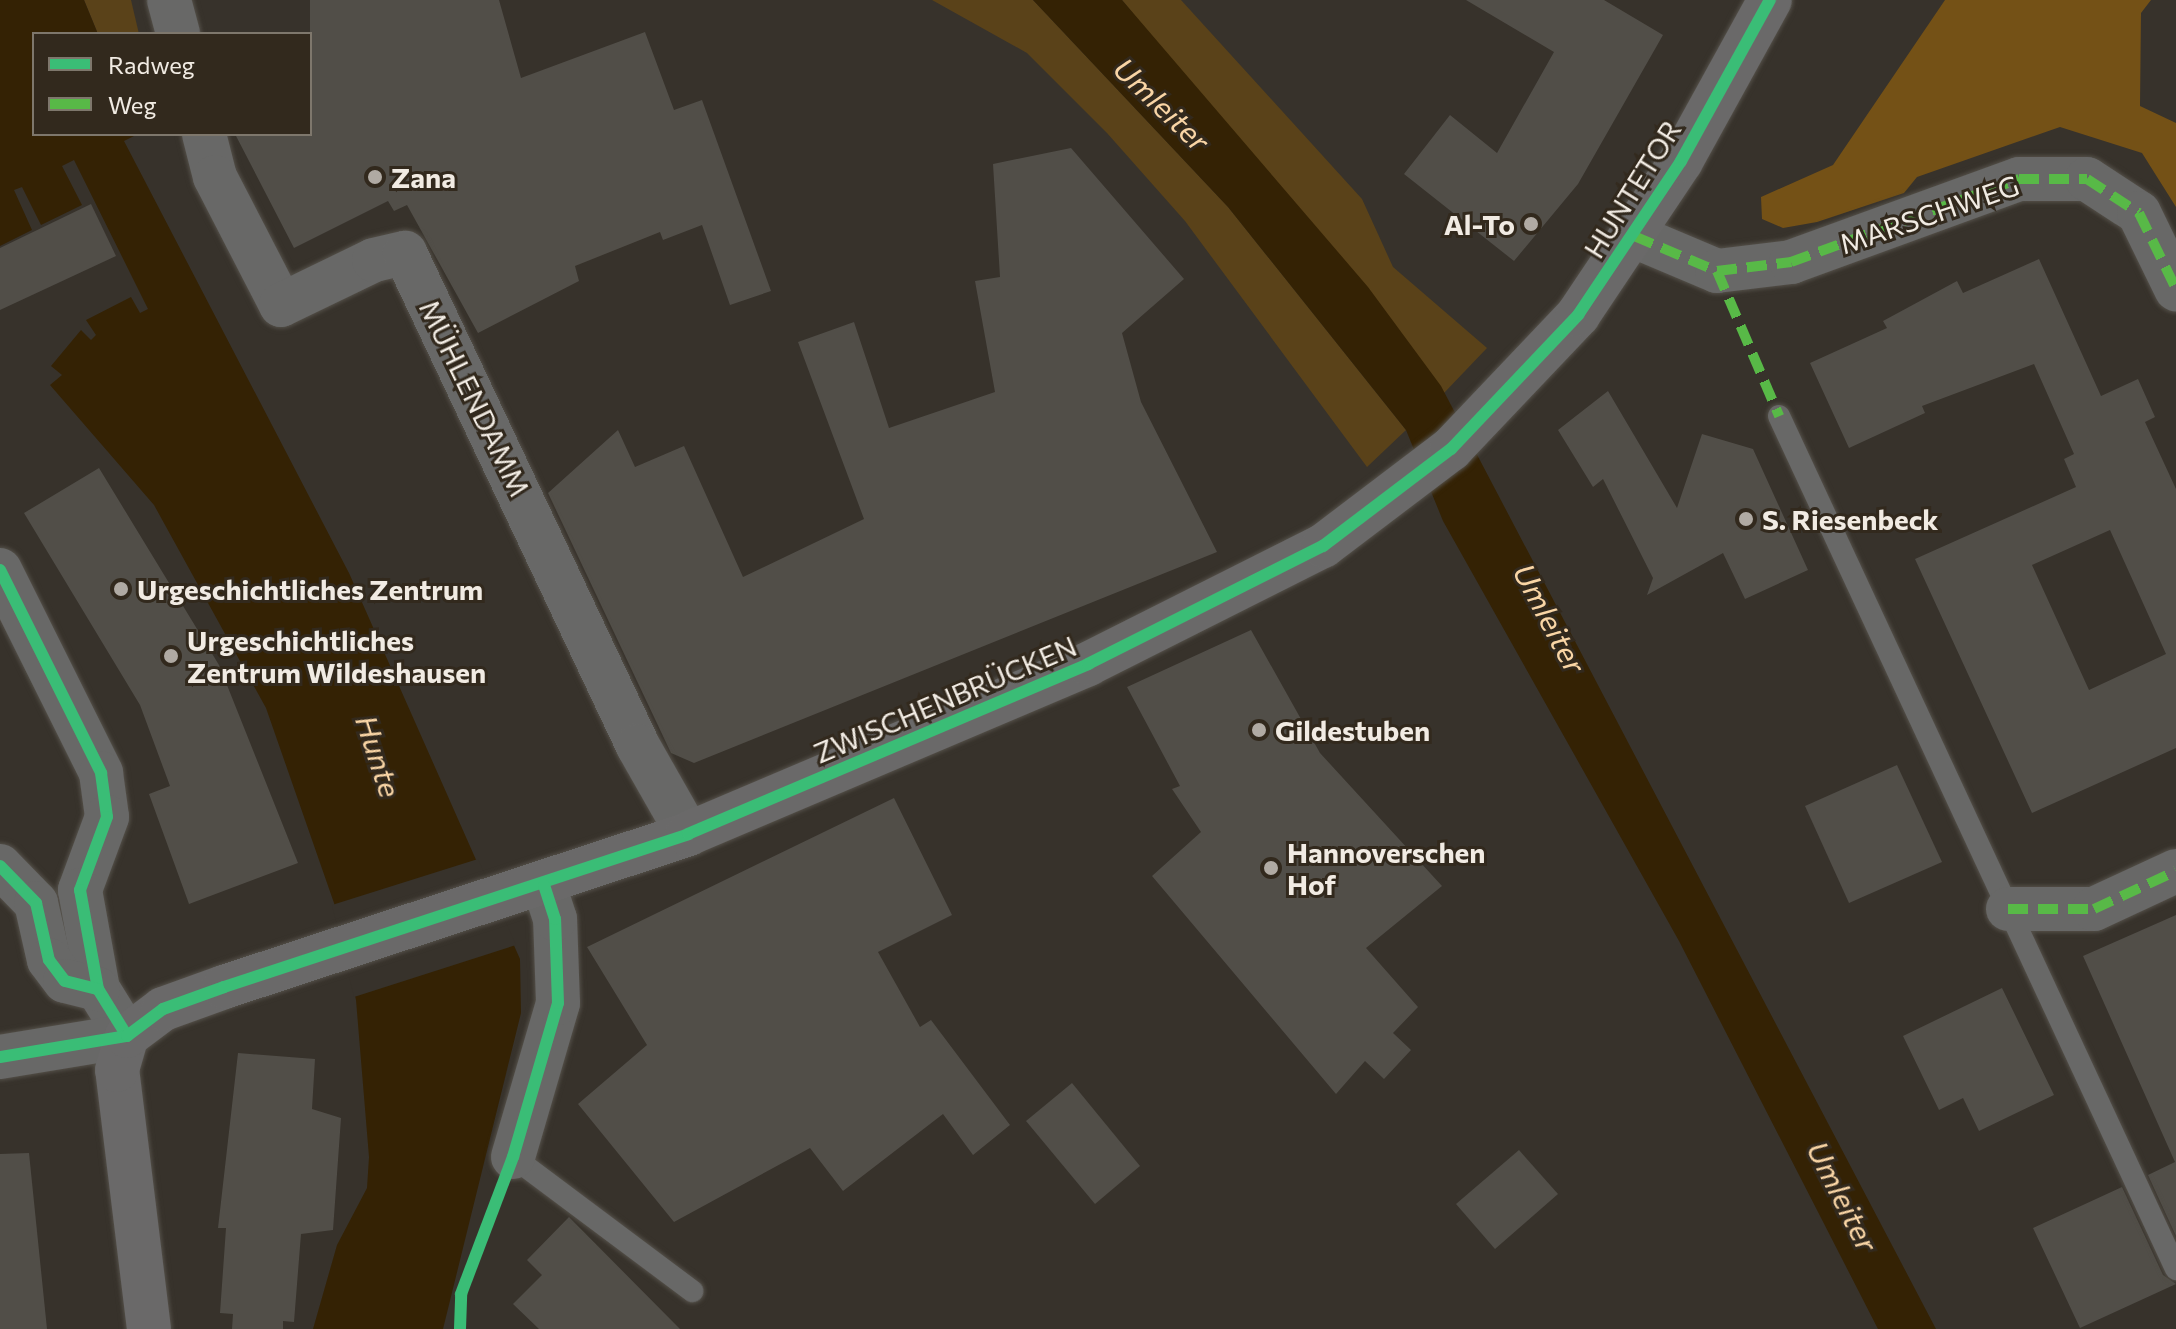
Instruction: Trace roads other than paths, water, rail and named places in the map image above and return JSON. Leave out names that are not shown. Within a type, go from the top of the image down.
[{"type":"street","points":[[169,0],[177,32]]},
{"type":"street","name":"HUNTETOR","points":[[1512,390],[1634,236],[1770,0]]},
{"type":"street","name":"MÜHLENDAMM","points":[[205,136],[215,177],[281,305],[374,260],[405,253],[638,746],[688,834]]},
{"type":"street","name":"MARSCHWEG","points":[[1634,236],[1717,271],[1791,262],[2019,179],[2087,179],[2139,213],[2176,289]]},
{"type":"street","name":"ZWISCHENBRÜCKEN","points":[[127,1036],[163,1009],[342,948],[544,886],[688,834],[1221,602],[1323,546],[1383,503],[1512,390]]},
{"type":"street","points":[[0,570],[101,773],[107,817],[80,890],[98,989],[127,1036],[117,1070],[149,1329]]},
{"type":"street","points":[[0,866],[36,903],[49,960],[65,981],[98,989]]},
{"type":"street","points":[[2008,909],[2094,909],[2176,871]]},
{"type":"street","points":[[513,1157],[558,1003],[555,919],[544,886]]},
{"type":"street","points":[[0,1057],[127,1036]]},
{"type":"lane","points":[[1779,416],[2176,1269]]},
{"type":"lane","points":[[513,1157],[692,1291]]},
{"type":"water","name":"Hunte","points":[[0,0],[84,0],[97,32],[32,32],[32,136],[134,136],[124,141],[349,573],[520,959],[521,1013],[443,1329],[313,1329],[337,1245],[367,1188],[369,1157],[356,1000],[334,903],[266,708],[154,505],[50,385],[62,375],[51,366],[81,330],[91,340],[96,335],[86,320],[131,297],[140,313],[148,309],[74,160],[62,166],[82,205],[41,225],[22,187],[14,190],[32,230],[0,246]]},
{"type":"water","name":"Umleiter","points":[[1033,0],[1122,0],[1368,287],[1441,386],[1936,1329],[1878,1329],[1679,941],[1443,521],[1406,430],[1228,207]]},
{"type":"place","name":"Zana","points":[[375,177]]},
{"type":"place","name":"Al-To","points":[[1531,224]]},
{"type":"place","name":"S. Riesenbeck","points":[[1746,519]]},
{"type":"place","name":"Urgeschichtliches Zentrum","points":[[121,589]]},
{"type":"place","name":"Urgeschichtliches Zentrum Wildeshausen","points":[[171,656]]},
{"type":"place","name":"Gildestuben","points":[[1259,730]]},
{"type":"place","name":"Hannoverschen Hof","points":[[1271,868]]}]
